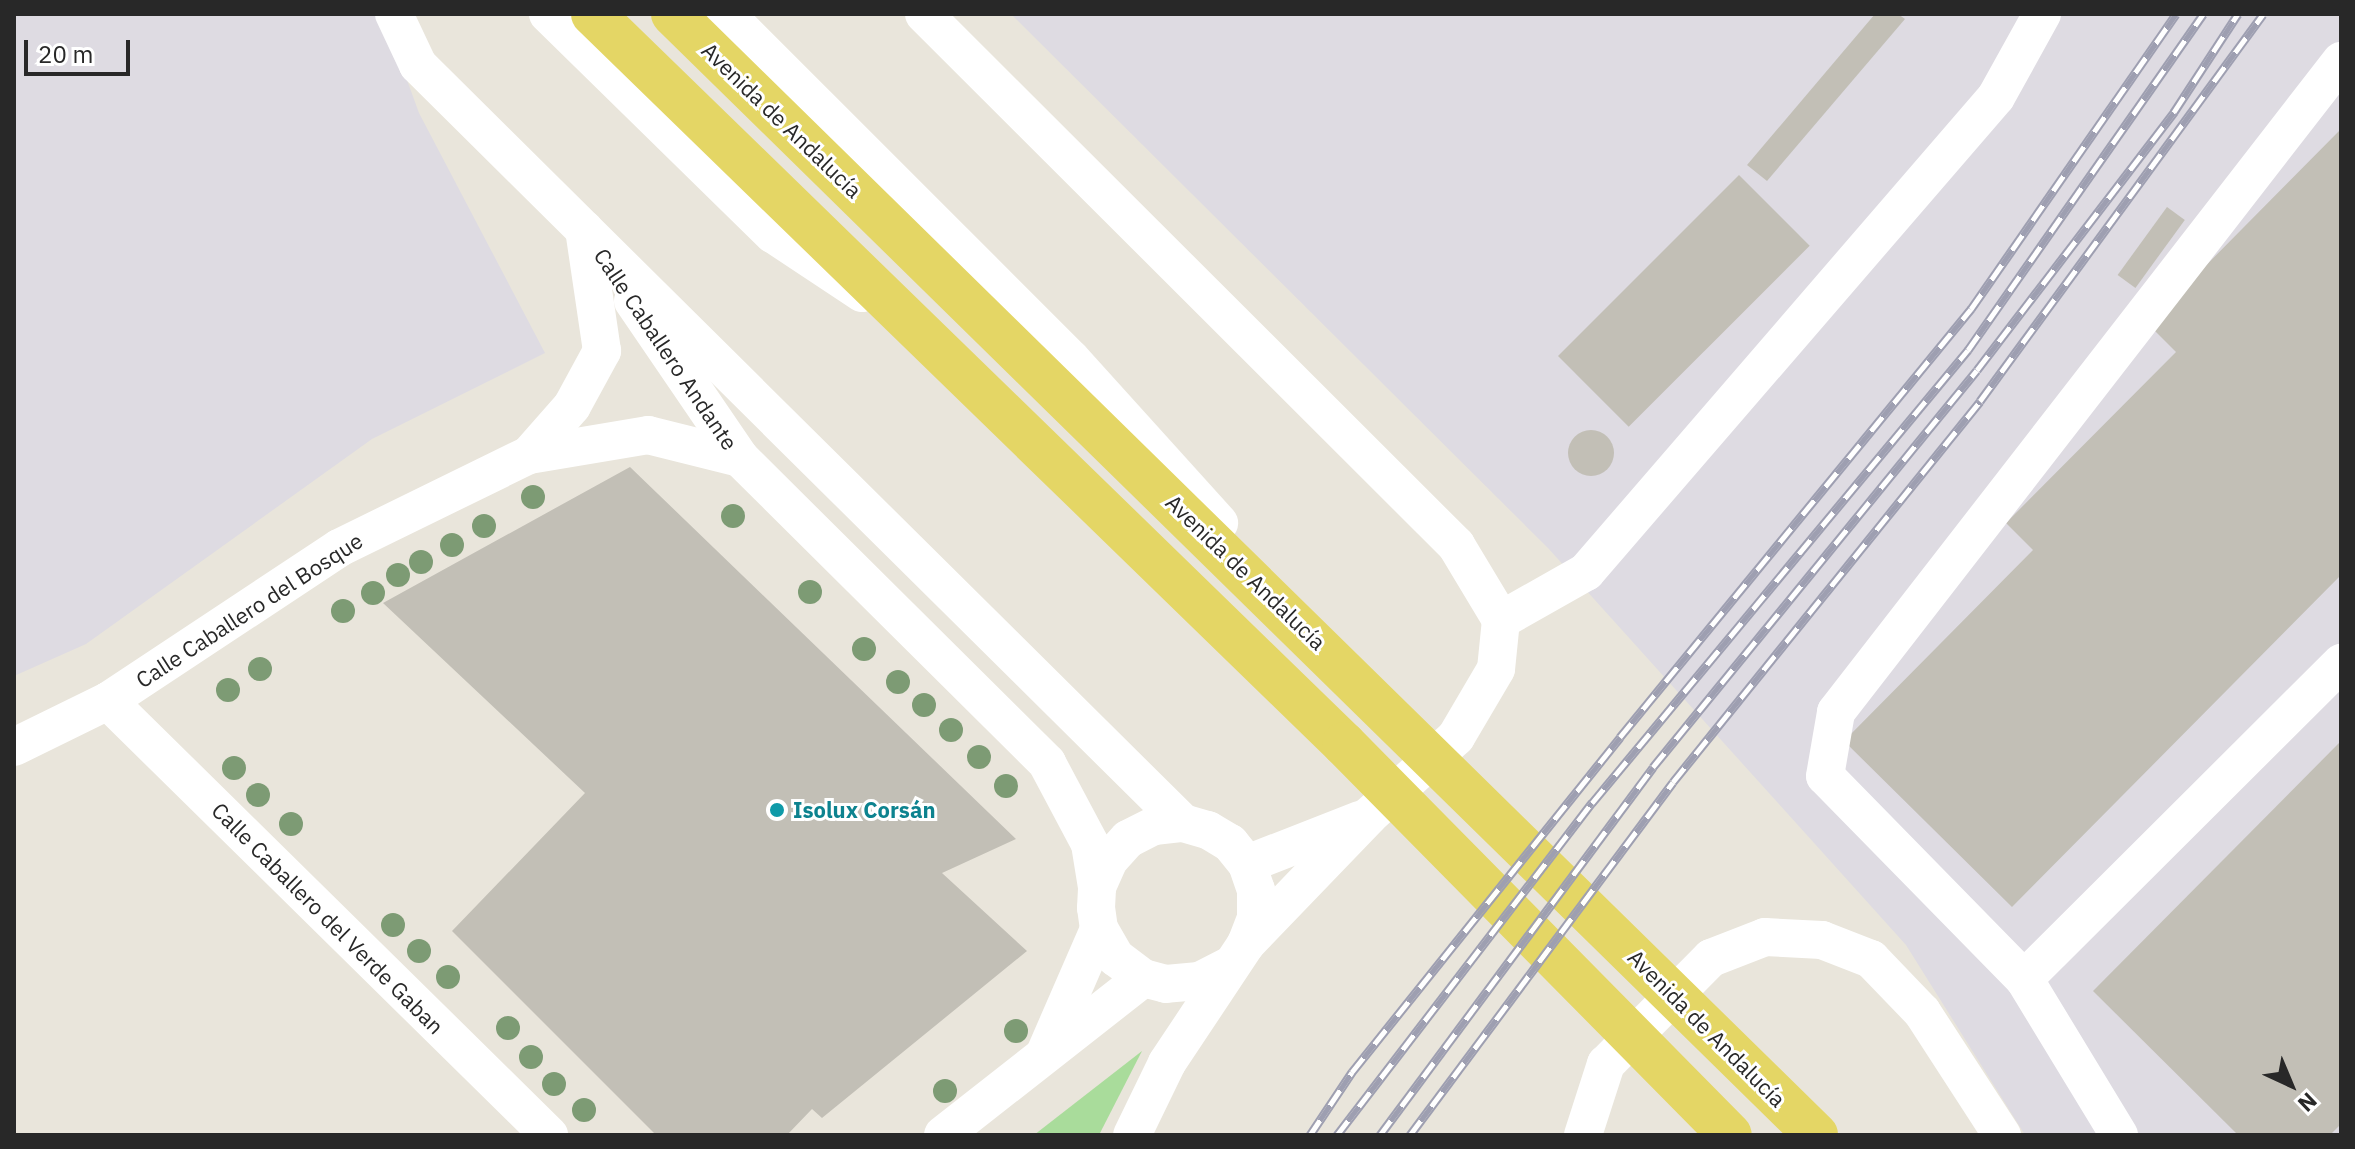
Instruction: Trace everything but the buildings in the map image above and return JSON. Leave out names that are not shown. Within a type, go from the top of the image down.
[{"type":"main road","points":[[593,14],[1344,744],[1730,1135]]},
{"type":"main road","name":"Avenida de Andalucía","points":[[673,14],[1381,703],[1809,1128]]},
{"type":"street","points":[[548,14],[773,234],[920,332]]},
{"type":"street","points":[[726,14],[1071,359],[1381,703]]},
{"type":"street","points":[[924,14],[1456,545],[1501,620],[1496,669],[1456,737],[1369,816],[1238,955],[1199,981],[1154,981],[1116,958],[1099,929]]},
{"type":"street","points":[[1501,620],[1586,572],[1996,97],[2042,14]]},
{"type":"street","points":[[396,17],[418,65],[584,229]]},
{"type":"street","points":[[2119,1135],[2024,979],[1825,776],[1836,712],[2341,61]]},
{"type":"street","name":"Calle Caballero del Bosque","points":[[529,455],[572,406],[602,351],[584,229]]},
{"type":"street","name":"Calle Caballero Andante","points":[[584,229],[740,458],[1047,763],[1090,844],[1097,887]]},
{"type":"street","name":"Calle Caballero Andante","points":[[584,229],[1183,823]]},
{"type":"street","name":"Calle Caballero del Bosque","points":[[14,747],[108,701],[339,548],[529,455],[648,435],[740,458]]},
{"type":"street","points":[[2024,979],[2341,663]]},
{"type":"street","name":"Calle Caballero del Verde Gaban","points":[[108,701],[549,1135]]},
{"type":"street","points":[[1247,864],[1369,816]]},
{"type":"street","points":[[1045,1053],[1099,929],[1097,887],[1109,860],[1128,839],[1154,826],[1183,823],[1230,843],[1247,864],[1256,890],[1256,918],[1238,955],[1167,1063],[1132,1135]]},
{"type":"street","points":[[1583,1135],[1606,1064],[1711,958],[1765,937],[1822,940],[1871,959],[1922,1012],[2002,1135]]},
{"type":"street","points":[[943,1135],[1045,1053],[1154,981]]},
{"type":"street","points":[[1154,981],[1167,1063]]},
{"type":"shaded area","points":[[14,14],[383,14],[419,113],[545,353],[372,439],[86,644],[14,676]]},
{"type":"shaded area","points":[[1011,14],[2341,14],[2341,1135],[2025,1135],[1906,945],[1548,548]]},
{"type":"green space","points":[[1142,1051],[1099,1135],[1034,1135]]},
{"type":"railway","points":[[1310,1135],[1352,1072],[1620,737],[1971,309],[2176,14]]},
{"type":"railway","points":[[1337,1135],[1592,803],[1968,350],[2203,14]]},
{"type":"railway","points":[[1380,1135],[1653,767],[1977,370],[2174,112],[2238,14]]},
{"type":"railway","points":[[1410,1135],[1673,782],[1980,401],[2263,14]]},
{"type":"place","name":"Isolux Corsán","points":[[777,810]]}]
